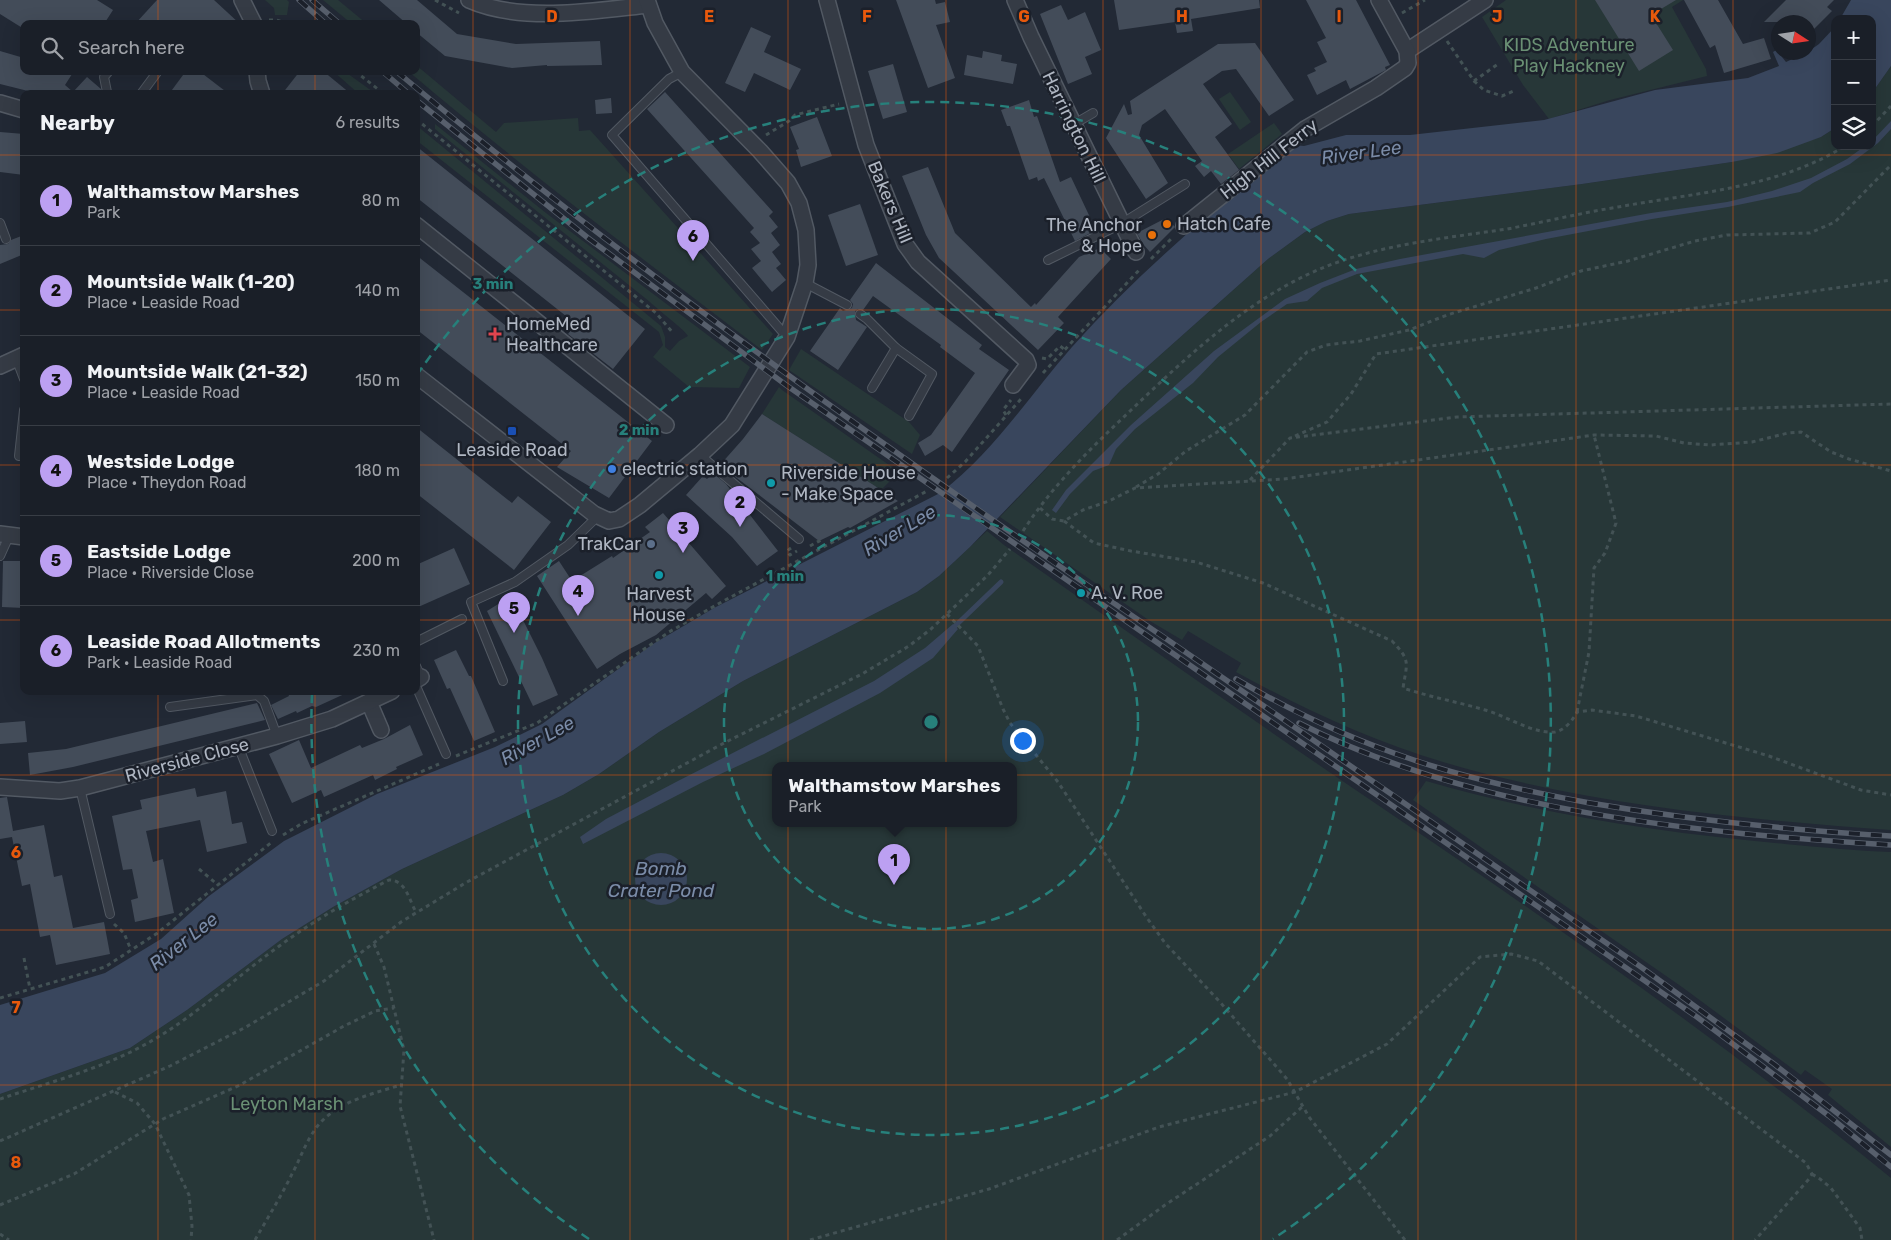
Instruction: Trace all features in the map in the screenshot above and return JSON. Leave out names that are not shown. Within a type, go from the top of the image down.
[{"type":"street","points":[[242,0],[252,20]]},
{"type":"street","points":[[420,378],[598,516],[609,521],[618,519],[640,505],[700,455],[732,425],[787,337],[805,283],[808,265],[806,230],[799,203],[788,183],[755,145],[682,72],[655,23],[648,2],[593,11],[543,12],[508,10],[469,0]]},
{"type":"street","name":"Bakers Hill","points":[[827,0],[866,145],[905,244],[918,262],[1026,360],[1028,365]]},
{"type":"street","name":"Harrington Hill","points":[[1015,0],[1031,37],[1136,252]]},
{"type":"street","points":[[1379,0],[1407,51],[1485,0]]},
{"type":"street","name":"High Hill Ferry","points":[[1184,226],[1305,129],[1376,88],[1405,68],[1408,63],[1407,51]]},
{"type":"street","points":[[257,75],[261,90]]},
{"type":"street","points":[[0,103],[20,109]]},
{"type":"street","points":[[420,228],[666,425]]},
{"type":"street","points":[[0,366],[20,357]]},
{"type":"street","points":[[1013,385],[1028,365]]},
{"type":"street","name":"Riverside Close","points":[[0,787],[60,791],[80,788],[239,748],[332,719],[384,695]]},
{"type":"street","points":[[369,702],[381,730]]},
{"type":"lane","points":[[682,72],[669,79],[612,135],[787,337]]},
{"type":"lane","points":[[106,75],[104,77],[107,90]]},
{"type":"lane","points":[[144,90],[155,75]]},
{"type":"lane","points":[[1074,124],[1093,113]]},
{"type":"lane","points":[[1048,260],[1121,224],[1185,184]]},
{"type":"lane","points":[[0,223],[6,239]]},
{"type":"lane","points":[[805,283],[847,305]]},
{"type":"lane","points":[[860,314],[896,348],[932,374],[909,416]]},
{"type":"lane","points":[[872,388],[896,348]]},
{"type":"lane","points":[[19,456],[20,447]]},
{"type":"lane","points":[[700,455],[799,540]]},
{"type":"lane","points":[[503,680],[471,602],[515,582],[568,545],[598,516]]},
{"type":"lane","points":[[0,556],[11,536]]},
{"type":"lane","points":[[420,640],[462,619]]},
{"type":"lane","points":[[420,683],[447,757]]},
{"type":"lane","points":[[170,707],[257,695],[264,700],[277,736]]},
{"type":"lane","points":[[239,748],[272,831]]},
{"type":"lane","points":[[80,788],[110,914]]},
{"type":"path","points":[[1390,20],[1425,0]]},
{"type":"path","points":[[1440,30],[1474,80],[1484,90],[1502,96],[1516,90]]},
{"type":"path","points":[[1474,80],[1498,64]]},
{"type":"path","points":[[360,75],[379,90]]},
{"type":"path","points":[[1876,122],[1891,106]]},
{"type":"path","points":[[755,145],[768,134],[789,122],[795,115],[822,109]]},
{"type":"path","points":[[420,122],[656,313],[672,333]]},
{"type":"path","points":[[1023,531],[1091,448],[1182,362],[1258,303],[1315,272],[1343,260],[1396,247],[1512,228],[1761,180],[1799,169],[1821,160],[1838,150]]},
{"type":"path","points":[[1064,521],[1083,510],[1109,501],[1135,488],[1158,474],[1186,451],[1245,415],[1307,352],[1326,344],[1360,341],[1409,330],[1447,315],[1536,288],[1581,271],[1646,256],[1695,241],[1728,235],[1810,233],[1835,222],[1891,165]]},
{"type":"path","points":[[1130,278],[1184,226]]},
{"type":"path","points":[[1250,481],[1290,438],[1327,422],[1351,394],[1376,354],[1891,280]]},
{"type":"path","points":[[1028,365],[1040,358],[1046,359],[1060,346],[1064,349]]},
{"type":"path","points":[[1290,438],[1457,418],[1891,404]]},
{"type":"path","points":[[1135,488],[1284,479],[1594,435],[1656,436],[1684,443],[1710,445],[1752,442],[1788,432],[1802,432],[1832,452],[1891,471]]},
{"type":"path","points":[[1040,508],[1052,518],[1064,521],[1094,543],[1196,562],[1263,583],[1392,641],[1404,654],[1408,663],[1403,688],[1486,710],[1535,729],[1554,732],[1562,729],[1573,719],[1577,712],[1588,652],[1594,568],[1605,554],[1616,523],[1594,435]]},
{"type":"path","points":[[447,757],[537,723],[669,632],[928,492]]},
{"type":"path","points":[[0,1141],[170,1066],[246,1027],[324,981],[416,912],[467,882],[628,794],[862,674],[909,646],[947,614],[988,575],[1010,549]]},
{"type":"path","points":[[947,614],[982,651],[1010,723],[1058,782],[1165,943],[1219,1001],[1293,1087],[1309,1118],[1338,1152],[1405,1240]]},
{"type":"path","points":[[1577,712],[1592,710],[1636,716],[1769,756],[1861,790],[1891,795]]},
{"type":"path","points":[[0,998],[105,967],[156,934],[275,839],[301,824],[440,764]]},
{"type":"path","points":[[199,869],[218,885]]},
{"type":"path","points":[[0,1099],[127,1054],[153,1040],[197,1010],[277,947],[313,923],[389,880],[401,883],[416,912]]},
{"type":"path","points":[[110,914],[113,924],[124,933],[131,950]]},
{"type":"path","points":[[374,944],[384,967],[404,1050],[400,1106],[434,1240]]},
{"type":"path","points":[[810,1240],[989,1189],[1159,1127],[1295,1092],[1387,1044],[1480,957],[1511,954],[1538,961],[1794,1152],[1806,1163],[1812,1174],[1830,1188],[1860,1228],[1862,1240]]},
{"type":"path","points":[[24,958],[30,989]]},
{"type":"path","points":[[0,1204],[74,1174],[155,1124],[238,1086],[344,1026],[375,1012],[394,1008]]},
{"type":"path","points":[[255,1240],[292,1175],[308,1142],[324,1120],[339,1109],[364,1097],[401,1085]]},
{"type":"path","points":[[114,1091],[137,1102],[155,1124],[189,1195],[191,1240]]},
{"type":"path","points":[[1117,1240],[1165,1205],[1270,1136],[1303,1106]]},
{"type":"path","points":[[1754,1240],[1812,1174]]},
{"type":"path","points":[[0,1234],[9,1240]]},
{"type":"green space","points":[[265,0],[287,0],[289,2],[287,15],[275,15],[274,8]]},
{"type":"green space","points":[[323,0],[338,0],[362,20],[347,20]]},
{"type":"green space","name":"KIDS Adventure Play Hackney","points":[[1506,0],[1683,0],[1672,7],[1706,69],[1707,76],[1610,100],[1549,119],[1523,85],[1482,17]]},
{"type":"green space","points":[[1891,66],[1891,830],[1778,821],[1609,800],[1498,777],[1416,754],[1337,723],[1236,672],[1241,663],[1188,631],[1182,640],[1150,621],[1000,517],[1121,390],[1268,259],[1305,232],[1327,221],[1349,214],[1582,184],[1732,162],[1821,137],[1831,131],[1831,150],[1876,150],[1876,87]]},
{"type":"green space","points":[[420,68],[496,132],[504,123],[578,118],[579,131],[590,130],[773,334],[762,350],[583,213],[413,75],[420,75]]},
{"type":"green space","points":[[338,75],[350,75],[370,90],[354,90]]},
{"type":"green space","points":[[1230,92],[1251,122],[1240,130],[1219,99]]},
{"type":"green space","points":[[1274,123],[1282,134],[1239,169],[1228,154]]},
{"type":"green space","points":[[435,124],[546,213],[750,367],[739,388],[689,387],[653,357],[663,345],[659,332],[420,143],[420,128],[661,326],[665,337],[665,347],[670,351],[679,341],[688,336],[650,302],[435,129]]},
{"type":"green space","points":[[801,349],[909,422],[920,435],[912,454],[789,370]]},
{"type":"green space","points":[[779,387],[899,472],[881,490],[762,414]]},
{"type":"green space","name":"Leyton Marsh","points":[[987,531],[1004,545],[1215,693],[1551,924],[1689,1023],[1825,1125],[1891,1178],[1891,1240],[0,1240],[0,1094],[130,1048],[187,1010],[282,939],[333,907],[402,869],[563,795],[599,774],[659,732],[743,681],[917,592],[939,576]]},
{"type":"green space","points":[[1426,781],[1514,804],[1649,828],[1739,840],[1891,852],[1891,1147],[1828,1095],[1832,1089],[1805,1070],[1801,1075],[1682,987],[1413,800]]},
{"type":"water","points":[[1851,0],[1891,0],[1891,66],[1876,87],[1876,15],[1842,15]]},
{"type":"water","name":"River Lee","points":[[1831,31],[1831,131],[1821,137],[1777,153],[1732,162],[1582,184],[1349,214],[1327,221],[1305,232],[1268,259],[1121,390],[970,547],[939,576],[917,592],[743,681],[659,732],[599,774],[563,795],[402,869],[333,907],[282,939],[187,1010],[130,1048],[0,1094],[0,1005],[105,973],[161,939],[209,896],[284,841],[377,794],[495,747],[542,724],[653,644],[714,608],[940,493],[994,442],[1072,347],[1151,266],[1207,216],[1294,145],[1304,146],[1346,135],[1410,135],[1544,120],[1655,90],[1748,78],[1779,66],[1776,60],[1784,60],[1786,62],[1790,60],[1816,60],[1816,46]]},
{"type":"water","points":[[1891,121],[1891,129],[1876,144],[1876,137]]},
{"type":"water","points":[[1859,150],[1869,150],[1850,164],[1813,183],[1800,192],[1728,207],[1546,239],[1499,250],[1484,258],[1463,254],[1357,274],[1322,288],[1307,301],[1287,304],[1261,322],[1218,357],[1193,383],[1135,429],[1116,449],[1109,465],[1093,471],[1070,494],[1056,513],[1052,510],[1066,490],[1131,425],[1214,351],[1285,299],[1320,283],[1356,269],[1400,259],[1651,213],[1727,202],[1772,191],[1811,178],[1847,159]]},
{"type":"water","points":[[953,624],[958,629],[933,658],[880,693],[764,754],[703,782],[583,844],[580,837],[606,819],[874,681],[925,648]]},
{"type":"water","name":"Bomb Crater Pond","points":[[656,853],[666,853],[680,860],[687,874],[687,884],[680,898],[666,905],[656,905],[646,901],[639,894],[635,884],[635,874],[639,864],[646,857]]},
{"type":"building","points":[[0,0],[97,0],[113,10],[107,20],[20,20],[20,26],[0,14]]},
{"type":"building","points":[[157,0],[214,0],[236,20],[139,20]]},
{"type":"building","points":[[379,0],[417,0],[457,34],[516,44],[600,41],[602,65],[547,65],[512,68],[445,56],[420,35],[420,20],[402,20]]},
{"type":"building","points":[[896,0],[935,0],[936,4],[945,2],[950,22],[936,25],[955,78],[928,88]]},
{"type":"building","points":[[1114,0],[1259,0],[1260,8],[1191,19],[1193,31],[1177,33],[1175,22],[1119,30]]},
{"type":"building","points":[[1306,0],[1356,0],[1390,65],[1385,67],[1386,70],[1350,89],[1346,80],[1317,95],[1307,75],[1316,71],[1314,68],[1327,62],[1317,42],[1326,38]]},
{"type":"building","points":[[1595,0],[1676,0],[1651,15],[1673,50],[1639,71]]},
{"type":"building","points":[[1684,0],[1718,0],[1743,44],[1764,38],[1771,59],[1724,73],[1715,45],[1710,48]]},
{"type":"building","points":[[1786,0],[1834,0],[1827,7],[1832,11],[1816,27],[1816,15],[1771,15]]},
{"type":"building","points":[[1061,5],[1068,20],[1085,12],[1101,50],[1085,57],[1092,74],[1068,84],[1040,14]]},
{"type":"building","points":[[1771,15],[1771,22],[1764,22]]},
{"type":"building","points":[[751,27],[771,36],[764,52],[801,69],[790,90],[754,73],[745,92],[725,83]]},
{"type":"building","points":[[1255,43],[1294,100],[1269,116],[1236,69],[1222,71],[1203,84],[1232,124],[1215,137],[1239,170],[1221,184],[1211,171],[1204,177],[1195,166],[1202,161],[1165,109],[1142,125],[1139,135],[1168,183],[1146,199],[1106,138],[1124,104],[1128,115],[1132,114],[1130,101],[1218,44]]},
{"type":"building","points":[[0,51],[20,57],[20,75],[71,75],[65,85],[71,90],[24,90],[0,84]]},
{"type":"building","points":[[983,51],[1002,55],[1001,61],[1017,64],[1013,84],[964,75],[967,55],[982,58]]},
{"type":"building","points":[[893,64],[907,112],[883,119],[868,71]]},
{"type":"building","points":[[183,75],[204,75],[224,90],[172,90]]},
{"type":"building","points":[[297,75],[328,75],[346,90],[285,90]]},
{"type":"building","points":[[87,77],[101,90],[75,90]]},
{"type":"building","points":[[665,92],[773,212],[769,216],[778,227],[771,233],[780,245],[772,252],[781,264],[776,268],[786,280],[772,292],[752,268],[761,261],[751,249],[760,243],[750,232],[754,228],[647,109]]},
{"type":"building","points":[[611,98],[612,113],[596,114],[595,100]]},
{"type":"building","points":[[1029,100],[1034,117],[1037,116],[1060,182],[1071,177],[1096,230],[1075,241],[1044,178],[1038,181],[1037,177],[1029,180],[1010,126],[1007,126],[1001,110]]},
{"type":"building","points":[[817,117],[832,156],[801,167],[796,150],[799,149],[790,127]]},
{"type":"building","points":[[0,132],[20,134],[20,174],[0,172]]},
{"type":"building","points":[[420,149],[645,329],[613,369],[568,334],[576,324],[420,200]]},
{"type":"building","points":[[928,167],[955,233],[1031,307],[1035,303],[1036,305],[1079,257],[1100,248],[1111,259],[1058,317],[1064,323],[1038,350],[939,258],[926,235],[902,176]]},
{"type":"building","points":[[860,204],[878,255],[846,266],[828,215]]},
{"type":"building","name":"The Anchor & Hope","points":[[1166,218],[1175,227],[1150,252],[1137,233]]},
{"type":"building","points":[[20,237],[20,256],[0,264],[0,245],[8,244],[11,240]]},
{"type":"building","points":[[420,258],[652,441],[609,498],[557,467],[571,451],[420,332]]},
{"type":"building","points":[[876,263],[982,345],[979,349],[1009,370],[952,452],[943,445],[925,456],[918,443],[931,435],[975,373],[940,347],[941,345],[873,296],[863,310],[858,309],[855,311],[856,320],[867,327],[838,370],[810,351],[840,308],[843,311],[852,308],[853,304],[850,300]]},
{"type":"building","points":[[762,414],[898,501],[850,528],[848,527],[819,541],[720,465]]},
{"type":"building","points":[[420,430],[512,503],[518,496],[551,522],[514,570],[420,496]]},
{"type":"building","points":[[713,473],[726,484],[778,551],[757,566],[732,537],[686,495],[703,476],[707,479]]},
{"type":"building","points":[[663,513],[726,586],[712,599],[706,593],[656,635],[620,654],[597,669],[537,576],[559,561],[572,581],[612,556],[613,558],[650,532],[645,527]]},
{"type":"building","points":[[454,548],[470,584],[420,606],[420,563]]},
{"type":"building","points":[[3,561],[20,561],[20,608],[2,607]]},
{"type":"building","points":[[511,596],[558,695],[533,706],[487,611]]},
{"type":"building","points":[[456,650],[469,676],[471,676],[495,732],[474,741],[450,688],[447,689],[434,660]]},
{"type":"building","points":[[342,695],[316,707],[312,706],[297,713],[296,711],[278,719],[271,705],[289,696]]},
{"type":"building","points":[[257,703],[265,720],[73,767],[30,775],[28,753],[66,749]]},
{"type":"building","points":[[25,721],[27,742],[0,744],[0,723]]},
{"type":"building","points":[[410,725],[423,755],[396,767],[397,769],[375,780],[373,775],[324,797],[321,790],[292,803],[269,754],[299,740],[311,768],[360,745],[362,748],[384,739]]},
{"type":"building","points":[[195,788],[197,797],[226,791],[232,824],[242,822],[247,843],[207,852],[200,820],[146,831],[153,862],[163,859],[174,913],[135,922],[131,900],[138,898],[132,869],[123,870],[112,816],[142,809],[140,800]]},
{"type":"building","points":[[7,797],[13,831],[44,825],[54,877],[62,875],[73,928],[104,922],[110,954],[56,965],[50,935],[40,937],[30,884],[22,886],[12,837],[0,839],[0,798]]},
{"type":"waterway","points":[[951,630],[1001,582]]},
{"type":"railway","points":[[299,0],[322,20]]},
{"type":"railway","points":[[312,0],[335,20]]},
{"type":"railway","points":[[387,75],[404,90]]},
{"type":"railway","points":[[401,75],[419,90]]},
{"type":"railway","points":[[420,91],[582,221],[773,364],[968,503],[1641,967],[1774,1064],[1891,1155]]},
{"type":"railway","points":[[420,103],[588,238],[786,385],[1697,1017],[1829,1116],[1891,1167]]},
{"type":"railway","points":[[1236,679],[1299,713],[1366,743],[1455,773],[1500,784],[1590,803],[1665,814],[1815,831],[1891,836]]},
{"type":"railway","points":[[1299,723],[1366,753],[1438,778],[1512,798],[1588,813],[1665,825],[1817,840],[1891,845]]},
{"type":"place","name":"Hatch Cafe","points":[[1167,224]]},
{"type":"place","name":"The Anchor & Hope","points":[[1152,235]]},
{"type":"place","name":"Leaside Road Allotments","points":[[693,261]]},
{"type":"place","name":"HomeMed Healthcare","points":[[495,334]]},
{"type":"place","name":"Leaside Road","points":[[512,431]]},
{"type":"place","name":"electric station","points":[[612,469]]},
{"type":"place","name":"Riverside House - Make Space","points":[[771,483]]},
{"type":"place","name":"Mountside Walk (1-20)","points":[[740,527]]},
{"type":"place","name":"TrakCar","points":[[651,544]]},
{"type":"place","name":"Mountside Walk (21-32)","points":[[683,553]]},
{"type":"place","name":"Harvest House","points":[[659,575]]},
{"type":"place","name":"A. V. Roe","points":[[1081,593]]},
{"type":"place","name":"Westside Lodge","points":[[578,616]]},
{"type":"place","name":"Eastside Lodge","points":[[514,633]]},
{"type":"place","name":"Walthamstow Marshes","points":[[894,885]]}]
